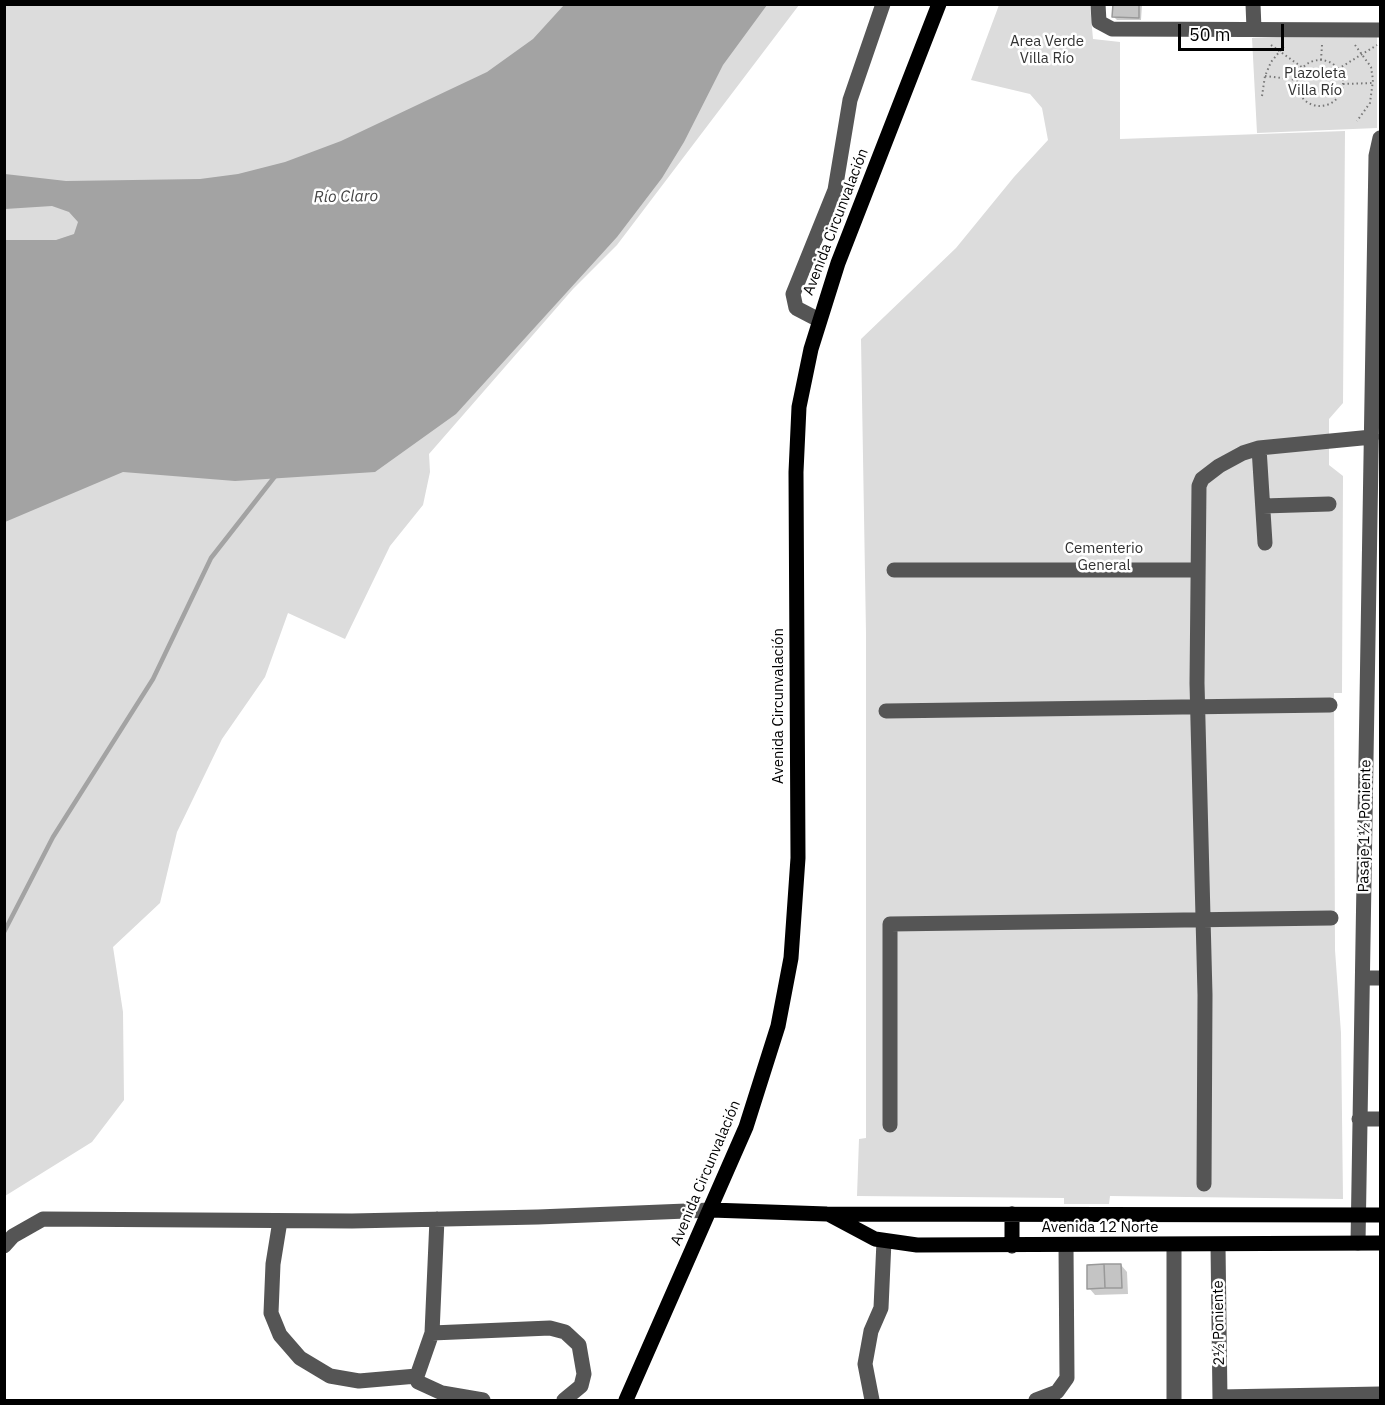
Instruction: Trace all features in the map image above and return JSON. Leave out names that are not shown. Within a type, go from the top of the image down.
[{"type":"main road","name":"Avenida Circunvalación","points":[[626,1401],[711,1210],[758,1094],[778,1026],[791,958],[798,858],[797,433],[804,378],[819,320],[838,263],[939,4]]},
{"type":"main road","name":"Avenida 12 Norte","points":[[711,1210],[827,1214],[1380,1215]]},
{"type":"main road","name":"Avenida 12 Norte","points":[[827,1214],[862,1234],[884,1241],[917,1245],[1380,1243]]},
{"type":"main road","points":[[1012,1214],[1012,1246]]},
{"type":"street","points":[[819,320],[796,308],[793,294],[835,190],[850,100],[883,4]]},
{"type":"street","points":[[1098,4],[1098,18],[1101,25],[1112,29],[1380,30]]},
{"type":"street","points":[[1254,4],[1254,29]]},
{"type":"street","name":"Pasaje 1½ Poniente","points":[[1358,1243],[1363,978],[1373,838],[1372,437],[1376,156],[1380,138]]},
{"type":"street","points":[[1204,1184],[1203,919],[1198,706],[1198,486],[1202,479],[1219,466],[1243,453],[1259,448],[1372,437]]},
{"type":"street","points":[[1259,448],[1266,543]]},
{"type":"street","points":[[1263,506],[1329,504]]},
{"type":"street","points":[[894,570],[1197,570]]},
{"type":"street","points":[[886,711],[1330,705]]},
{"type":"street","points":[[890,1125],[890,924],[1331,918]]},
{"type":"street","points":[[1363,978],[1380,978]]},
{"type":"street","points":[[1359,1119],[1380,1119]]},
{"type":"street","points":[[4,1246],[13,1236],[43,1219],[280,1221],[437,1219],[711,1210]]},
{"type":"street","points":[[437,1219],[432,1333],[417,1376],[418,1382],[442,1394],[483,1401]]},
{"type":"street","points":[[280,1221],[273,1264],[271,1313],[280,1335],[300,1358],[330,1376],[359,1381],[417,1376]]},
{"type":"street","points":[[872,1401],[864,1364],[871,1331],[881,1308],[884,1241]]},
{"type":"street","points":[[1174,1245],[1174,1401]]},
{"type":"street","name":"2½ Poniente","points":[[1218,1245],[1220,1399]]},
{"type":"street","points":[[1036,1401],[1057,1392],[1067,1378],[1066,1246]]},
{"type":"street","points":[[432,1333],[550,1328],[565,1332],[579,1346],[584,1374],[581,1386],[564,1401]]},
{"type":"street","points":[[1220,1399],[1338,1398],[1380,1394]]},
{"type":"path","points":[[1254,29],[1278,52],[1303,68]]},
{"type":"path","points":[[1262,96],[1265,76],[1278,52],[1292,42]]},
{"type":"path","points":[[1352,43],[1371,67],[1373,84],[1370,103],[1357,121]]},
{"type":"path","points":[[1338,69],[1380,43]]},
{"type":"path","points":[[1321,60],[1338,69],[1343,84],[1341,93],[1334,101],[1323,106],[1314,105],[1304,99],[1298,89],[1298,80],[1303,68],[1321,60]]},
{"type":"path","points":[[1265,76],[1298,80]]},
{"type":"path","points":[[1343,84],[1373,84]]},
{"type":"green space","points":[[5,5],[799,5],[617,245],[573,289],[429,454],[430,472],[423,505],[390,546],[345,639],[288,613],[265,677],[222,739],[177,832],[160,903],[113,947],[123,1012],[124,1100],[92,1142],[5,1196]]},
{"type":"green space","name":"Cementerio General","points":[[999,5],[1090,5],[1093,39],[1120,42],[1120,139],[1345,131],[1343,403],[1329,419],[1329,465],[1343,476],[1342,693],[1334,693],[1335,950],[1341,1033],[1343,1199],[1110,1196],[1109,1204],[1064,1204],[1064,1198],[857,1196],[859,1139],[866,1138],[866,633],[861,339],[956,248],[1014,177],[1048,140],[1042,108],[1030,94],[971,80]]},
{"type":"green space","name":"Plazoleta Villa Río","points":[[1377,33],[1377,128],[1257,133],[1252,38]]},
{"type":"water","name":"Río Claro","points":[[564,5],[767,5],[723,65],[684,142],[662,178],[617,237],[456,414],[375,472],[235,481],[123,472],[5,522],[5,240],[56,240],[74,234],[78,222],[69,212],[52,206],[5,209],[5,174],[66,181],[200,179],[238,174],[285,162],[341,141],[487,72],[533,39]]},
{"type":"building","points":[[1113,4],[1139,4],[1139,18],[1112,17]]},
{"type":"building","points":[[1104,1264],[1105,1288],[1087,1289],[1087,1265]]},
{"type":"building","points":[[1104,1264],[1121,1264],[1122,1288],[1105,1288]]},
{"type":"waterway","points":[[4,932],[53,837],[153,679],[211,558],[276,475]]},
{"type":"park label","name":"Area Verde Villa Río","points":[[1047,50]]}]
